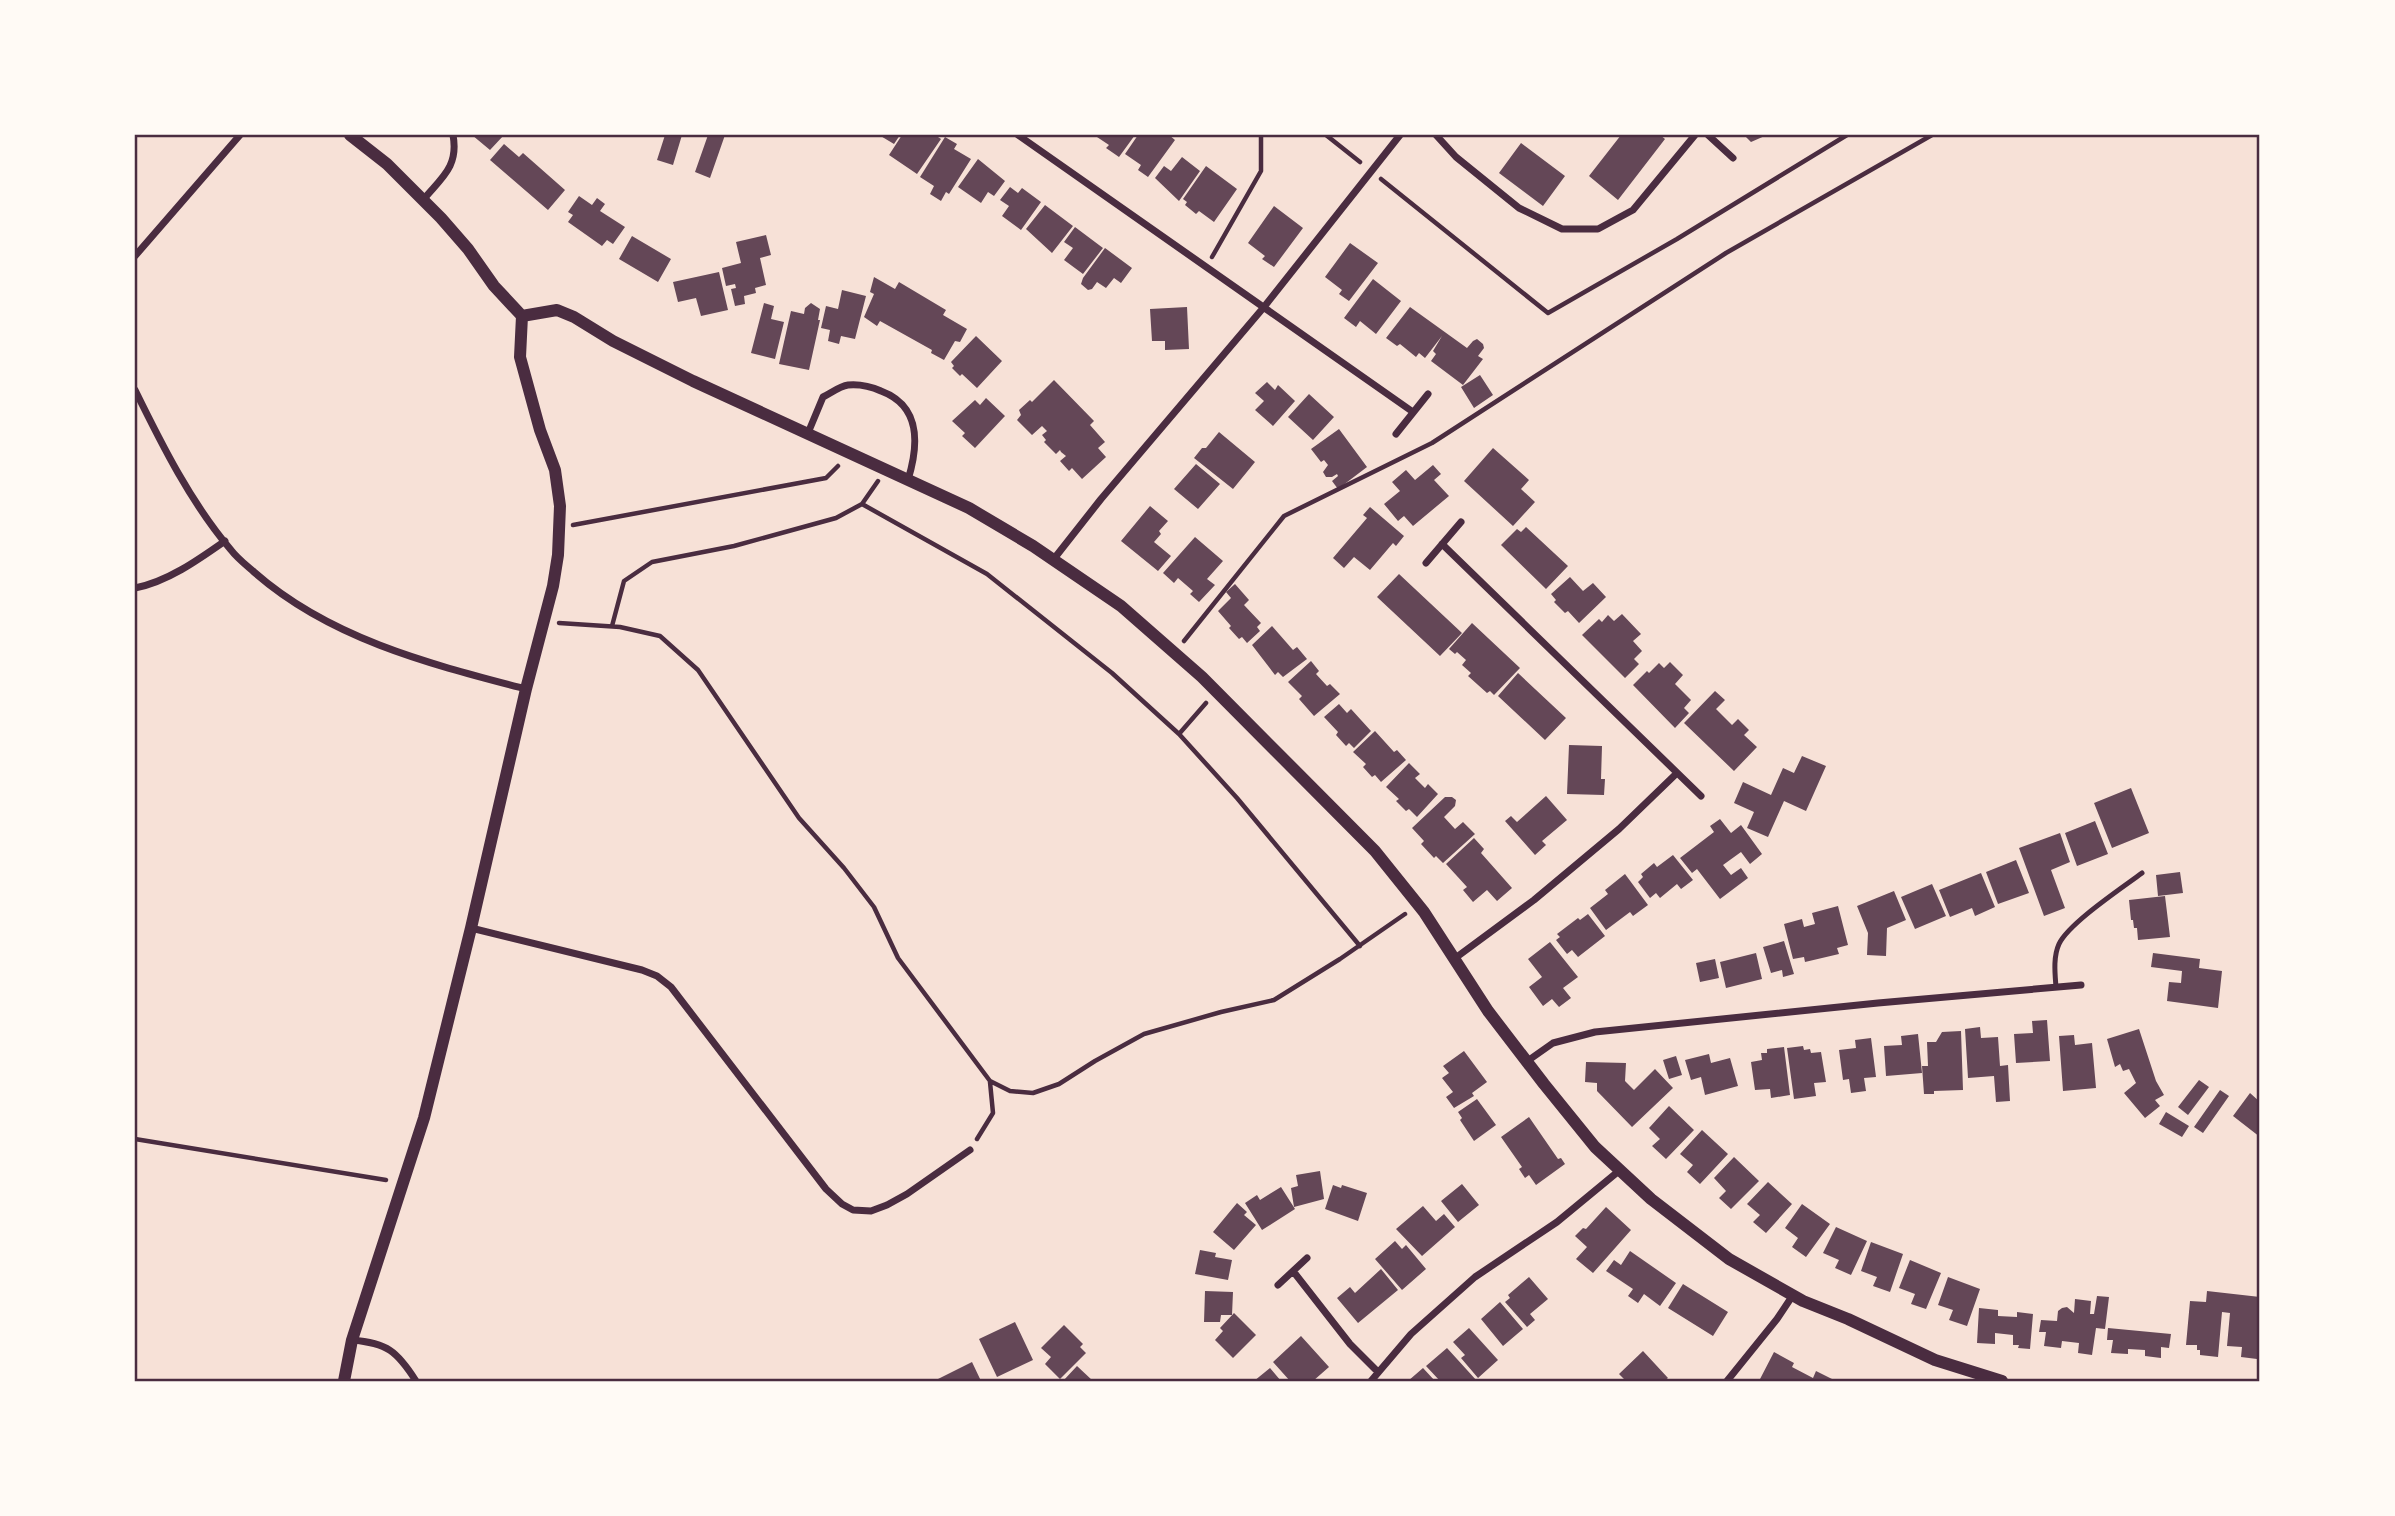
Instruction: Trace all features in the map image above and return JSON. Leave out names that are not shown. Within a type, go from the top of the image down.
[{"type":"street","points":[[135,256],[240,135]]},
{"type":"street","points":[[344,1381],[352,1340],[424,1118],[471,928],[544,622],[556,565],[560,506],[555,470],[540,430],[520,357],[522,316],[494,286],[468,249],[441,218],[387,164],[350,135]]},
{"type":"street","points":[[423,200],[448,173],[456,149],[453,135]]},
{"type":"street","points":[[1018,135],[1413,412]]},
{"type":"street","points":[[1053,560],[1101,499],[1264,307],[1400,135]]},
{"type":"street","points":[[1436,135],[1456,157],[1519,208],[1562,229],[1598,229],[1633,210],[1695,135]]},
{"type":"street","points":[[1708,135],[1733,158]]},
{"type":"street","points":[[522,316],[557,310],[693,381],[969,508],[1121,606],[1217,691],[1366,841],[1417,904],[1488,1011],[1527,1062],[1595,1147],[1651,1199],[1729,1259],[1793,1295],[1935,1360],[2002,1381]]},
{"type":"street","points":[[808,433],[823,397],[847,385],[873,387],[894,396],[907,410],[915,432],[916,455],[908,480]]},
{"type":"street","points":[[135,390],[197,502],[231,551],[278,593],[334,627],[431,664],[526,690]]},
{"type":"street","points":[[1396,434],[1428,394]]},
{"type":"street","points":[[1426,563],[1461,522]]},
{"type":"street","points":[[135,588],[148,585],[191,563],[225,541]]},
{"type":"street","points":[[1442,544],[1701,796]]},
{"type":"street","points":[[1454,959],[1534,900],[1609,838],[1677,773]]},
{"type":"street","points":[[471,928],[657,976],[671,987],[826,1189],[853,1210],[872,1212],[887,1205],[970,1150]]},
{"type":"street","points":[[1527,1062],[1553,1043],[1595,1032],[2081,985]]},
{"type":"street","points":[[1371,1381],[1411,1334],[1475,1277],[1557,1222],[1620,1170]]},
{"type":"street","points":[[1278,1285],[1307,1258]]},
{"type":"street","points":[[1293,1271],[1350,1344],[1378,1372]]},
{"type":"street","points":[[1727,1381],[1793,1295]]},
{"type":"street","points":[[352,1340],[376,1342],[395,1353],[416,1381]]},
{"type":"lane","points":[[2056,987],[2055,961],[2059,943],[2081,919],[2142,873]]},
{"type":"path","points":[[1206,267],[1261,171],[1261,135]]},
{"type":"path","points":[[1176,652],[1284,516],[1432,443],[1726,253],[1932,135]]},
{"type":"path","points":[[559,528],[826,478],[851,452]]},
{"type":"path","points":[[612,626],[624,580],[652,562],[734,546],[836,518],[862,504],[886,469]]},
{"type":"path","points":[[862,504],[987,574],[1112,673],[1179,734],[1237,797],[1360,946]]},
{"type":"path","points":[[544,622],[612,626],[660,636],[698,670],[799,818],[844,868],[874,907],[898,958],[990,1081],[1010,1091],[1033,1093],[1059,1084],[1144,1034],[1274,1000],[1391,926],[1417,904]]},
{"type":"path","points":[[1179,734],[1217,691]]},
{"type":"path","points":[[970,1150],[993,1113],[990,1081]]},
{"type":"path","points":[[135,1139],[402,1183]]},
{"type":"building","points":[[472,135],[504,135],[490,150]]},
{"type":"building","points":[[665,135],[682,135],[673,165],[657,160]]},
{"type":"building","points":[[708,135],[725,135],[710,178],[695,172]]},
{"type":"building","points":[[879,135],[900,135],[894,144]]},
{"type":"building","points":[[902,135],[935,135],[941,139],[917,174],[889,155]]},
{"type":"building","points":[[1094,135],[1135,135],[1119,157],[1106,148],[1109,145]]},
{"type":"building","points":[[1138,135],[1169,135],[1175,140],[1148,177],[1138,170],[1141,165],[1125,154]]},
{"type":"building","points":[[1621,135],[1660,135],[1665,139],[1618,200],[1589,176]]},
{"type":"building","points":[[1744,135],[1767,135],[1751,142]]},
{"type":"building","points":[[945,137],[957,144],[954,149],[971,159],[949,194],[946,192],[941,201],[930,194],[934,186],[920,177]]},
{"type":"building","points":[[1521,143],[1565,176],[1543,206],[1499,173]]},
{"type":"building","points":[[504,144],[519,157],[523,153],[565,190],[548,210],[490,160]]},
{"type":"building","points":[[1182,157],[1200,171],[1179,201],[1155,178],[1164,166],[1171,171]]},
{"type":"building","points":[[978,159],[1005,181],[994,196],[988,192],[981,203],[958,187]]},
{"type":"building","points":[[1206,166],[1237,189],[1214,222],[1199,211],[1196,214],[1185,205],[1187,202],[1183,199]]},
{"type":"building","points":[[1010,187],[1018,193],[1022,188],[1041,202],[1021,230],[1002,216],[1009,206],[1000,200]]},
{"type":"building","points":[[579,196],[592,205],[597,198],[605,204],[600,211],[625,227],[613,244],[607,240],[602,246],[568,222],[573,215],[568,212]]},
{"type":"building","points":[[1045,205],[1073,226],[1052,253],[1026,229]]},
{"type":"building","points":[[1274,206],[1303,228],[1274,267],[1262,259],[1265,256],[1248,243]]},
{"type":"building","points":[[1075,227],[1103,248],[1083,274],[1064,260],[1073,248],[1064,242]]},
{"type":"building","points":[[766,235],[771,255],[760,258],[766,285],[755,288],[756,293],[744,296],[745,304],[735,306],[731,289],[736,288],[735,284],[726,286],[722,268],[741,263],[736,242]]},
{"type":"building","points":[[632,236],[671,259],[658,282],[619,259]]},
{"type":"building","points":[[1350,243],[1378,263],[1349,301],[1339,294],[1342,290],[1325,277]]},
{"type":"building","points":[[1105,248],[1132,268],[1121,283],[1114,278],[1106,288],[1097,282],[1088,290],[1081,284],[1083,278]]},
{"type":"building","points":[[719,272],[728,310],[701,316],[696,298],[678,302],[673,282]]},
{"type":"building","points":[[874,277],[895,289],[899,282],[946,310],[943,315],[967,329],[960,342],[955,341],[944,360],[931,353],[932,350],[880,321],[877,326],[864,317],[874,294],[870,292]]},
{"type":"building","points":[[1373,279],[1401,301],[1376,334],[1360,321],[1356,327],[1344,318]]},
{"type":"building","points":[[842,290],[866,296],[855,339],[841,336],[839,344],[828,341],[830,330],[821,328],[826,306],[838,309]]},
{"type":"building","points":[[764,303],[774,306],[771,319],[784,322],[775,359],[751,353]]},
{"type":"building","points":[[811,303],[820,309],[820,320],[809,370],[779,364],[791,311],[804,314],[805,308]]},
{"type":"building","points":[[1187,307],[1189,349],[1165,350],[1165,341],[1152,341],[1150,309]]},
{"type":"building","points":[[1410,307],[1467,348],[1477,339],[1483,344],[1484,348],[1478,356],[1483,359],[1463,385],[1431,361],[1436,354],[1433,351],[1442,336],[1425,358],[1419,353],[1416,357],[1400,344],[1397,346],[1386,338]]},
{"type":"building","points":[[976,336],[1002,361],[977,388],[952,368],[954,366],[951,362]]},
{"type":"building","points":[[1480,375],[1493,395],[1474,408],[1461,387]]},
{"type":"building","points":[[1054,380],[1094,421],[1090,425],[1105,442],[1098,448],[1106,457],[1082,479],[1072,468],[1069,471],[1060,461],[1066,456],[1060,450],[1056,454],[1044,442],[1046,440],[1042,435],[1047,431],[1042,426],[1032,435],[1017,420],[1021,415],[1019,410],[1030,400],[1032,402]]},
{"type":"building","points":[[1267,382],[1275,390],[1278,385],[1295,401],[1273,426],[1255,410],[1264,401],[1255,393]]},
{"type":"building","points":[[1309,394],[1334,417],[1313,440],[1288,417]]},
{"type":"building","points":[[986,398],[1005,416],[975,448],[962,436],[965,433],[952,421],[975,400],[980,405]]},
{"type":"building","points":[[1339,429],[1367,467],[1338,489],[1332,481],[1337,474],[1326,477],[1323,472],[1328,465],[1324,460],[1321,462],[1311,449]]},
{"type":"building","points":[[1219,432],[1255,462],[1233,489],[1194,458]]},
{"type":"building","points":[[1493,448],[1529,480],[1521,489],[1535,502],[1513,526],[1464,481]]},
{"type":"building","points":[[1196,464],[1220,484],[1198,509],[1174,489]]},
{"type":"building","points":[[1433,465],[1441,474],[1434,480],[1449,496],[1413,526],[1404,516],[1398,521],[1384,504],[1400,491],[1392,482],[1406,470],[1415,480]]},
{"type":"building","points":[[1150,506],[1168,521],[1154,542],[1171,556],[1158,571],[1121,541]]},
{"type":"building","points":[[1370,507],[1404,536],[1396,546],[1393,543],[1370,570],[1354,557],[1344,568],[1333,558],[1367,518],[1363,515]]},
{"type":"building","points":[[1526,527],[1568,566],[1546,589],[1501,545],[1517,529],[1521,532]]},
{"type":"building","points":[[1195,537],[1223,561],[1207,579],[1215,585],[1199,602],[1190,594],[1193,591],[1178,578],[1174,583],[1163,573]]},
{"type":"building","points":[[1399,574],[1462,633],[1440,656],[1377,597]]},
{"type":"building","points":[[1570,577],[1583,591],[1593,583],[1606,597],[1579,623],[1568,611],[1565,613],[1554,602],[1556,600],[1551,594]]},
{"type":"building","points":[[1235,584],[1249,600],[1244,605],[1261,623],[1257,627],[1260,631],[1247,643],[1229,628],[1231,626],[1218,611],[1231,598],[1226,592]]},
{"type":"building","points":[[1622,614],[1641,634],[1633,641],[1642,651],[1634,659],[1639,664],[1625,678],[1582,635],[1599,619],[1602,622],[1608,615],[1614,621]]},
{"type":"building","points":[[1472,623],[1520,668],[1494,695],[1490,691],[1487,693],[1468,676],[1471,673],[1462,665],[1466,660],[1449,649]]},
{"type":"building","points":[[1272,626],[1293,650],[1297,647],[1307,659],[1283,677],[1278,672],[1275,675],[1252,645]]},
{"type":"building","points":[[1311,661],[1319,671],[1316,674],[1327,686],[1330,684],[1340,694],[1314,716],[1299,699],[1302,696],[1288,682]]},
{"type":"building","points":[[1670,662],[1683,675],[1675,684],[1691,700],[1684,708],[1689,713],[1675,728],[1633,685],[1659,663],[1664,668]]},
{"type":"building","points":[[1518,673],[1566,718],[1545,740],[1498,696]]},
{"type":"building","points":[[1715,691],[1725,700],[1716,709],[1732,725],[1738,719],[1749,730],[1744,735],[1757,747],[1734,771],[1684,723]]},
{"type":"building","points":[[1339,704],[1347,713],[1351,709],[1371,731],[1354,748],[1349,743],[1346,746],[1324,717]]},
{"type":"building","points":[[1375,731],[1394,752],[1397,750],[1406,760],[1381,782],[1375,775],[1372,777],[1363,767],[1366,764],[1353,752]]},
{"type":"building","points":[[1569,745],[1602,746],[1601,779],[1605,779],[1604,795],[1567,794]]},
{"type":"building","points":[[1802,756],[1826,766],[1806,811],[1784,801],[1768,837],[1747,828],[1754,812],[1734,803],[1743,782],[1771,795],[1783,768],[1794,773]]},
{"type":"building","points":[[1409,763],[1420,774],[1415,778],[1425,788],[1428,784],[1438,794],[1417,817],[1409,809],[1406,811],[1396,801],[1399,799],[1386,787]]},
{"type":"building","points":[[2131,788],[2149,833],[2112,848],[2094,803]]},
{"type":"building","points":[[1546,796],[1567,820],[1542,841],[1546,845],[1535,855],[1505,821],[1511,816],[1517,822]]},
{"type":"building","points":[[1445,797],[1456,800],[1455,806],[1444,817],[1455,829],[1463,822],[1475,834],[1443,863],[1421,844],[1424,841],[1412,828]]},
{"type":"building","points":[[1720,819],[1731,833],[1741,825],[1762,854],[1750,864],[1741,852],[1723,865],[1731,875],[1741,868],[1748,878],[1720,899],[1697,869],[1692,873],[1680,858],[1714,832],[1710,826]]},
{"type":"building","points":[[2095,821],[2108,854],[2077,866],[2065,833]]},
{"type":"building","points":[[2060,833],[2070,862],[2051,870],[2065,908],[2044,916],[2019,848]]},
{"type":"building","points":[[1474,838],[1484,849],[1481,853],[1512,888],[1497,901],[1487,890],[1473,902],[1463,890],[1467,887],[1446,864]]},
{"type":"building","points":[[1673,855],[1693,880],[1681,889],[1677,884],[1660,898],[1656,893],[1650,898],[1638,882],[1643,877],[1641,874],[1654,863],[1657,867]]},
{"type":"building","points":[[2016,860],[2029,893],[1998,904],[1986,872]]},
{"type":"building","points":[[2180,872],[2183,893],[2158,896],[2156,875]]},
{"type":"building","points":[[1981,873],[1995,907],[1975,916],[1972,908],[1950,917],[1939,890]]},
{"type":"building","points":[[1625,874],[1648,905],[1633,916],[1630,912],[1606,930],[1590,908],[1608,894],[1605,890]]},
{"type":"building","points":[[1932,884],[1946,916],[1915,929],[1901,897]]},
{"type":"building","points":[[1894,891],[1906,920],[1887,928],[1886,956],[1867,955],[1868,933],[1857,906]]},
{"type":"building","points":[[2165,896],[2170,937],[2138,940],[2137,928],[2134,928],[2131,920],[2129,900]]},
{"type":"building","points":[[1838,906],[1848,945],[1837,948],[1839,954],[1805,962],[1804,957],[1793,959],[1784,924],[1802,919],[1804,927],[1815,924],[1812,913]]},
{"type":"building","points":[[1588,914],[1605,936],[1578,957],[1572,950],[1567,954],[1556,940],[1560,937],[1557,934]]},
{"type":"building","points":[[1784,941],[1794,974],[1783,977],[1782,970],[1771,973],[1763,947]]},
{"type":"building","points":[[1550,942],[1578,977],[1563,988],[1571,998],[1559,1007],[1552,999],[1543,1006],[1529,987],[1542,977],[1528,959]]},
{"type":"building","points":[[1756,953],[1762,979],[1726,988],[1720,962]]},
{"type":"building","points":[[2153,953],[2200,959],[2199,968],[2222,971],[2218,1008],[2167,1001],[2169,982],[2181,983],[2182,971],[2151,967]]},
{"type":"building","points":[[1715,959],[1719,978],[1700,982],[1696,963]]},
{"type":"building","points":[[2047,1020],[2050,1061],[2016,1063],[2014,1034],[2033,1033],[2032,1021]]},
{"type":"building","points":[[1980,1027],[1981,1038],[1998,1037],[2000,1066],[2008,1065],[2010,1101],[1996,1102],[1994,1076],[1968,1078],[1965,1029]]},
{"type":"building","points":[[2139,1029],[2156,1081],[2164,1095],[2155,1100],[2160,1106],[2145,1118],[2124,1093],[2136,1083],[2129,1069],[2123,1071],[2120,1064],[2115,1067],[2107,1039]]},
{"type":"building","points":[[1961,1031],[1963,1090],[1924,1094],[1922,1066],[1928,1066],[1927,1042],[1936,1042],[1942,1032]]},
{"type":"building","points":[[1918,1034],[1922,1073],[1886,1076],[1884,1046],[1902,1045],[1901,1036]]},
{"type":"building","points":[[2074,1035],[2075,1045],[2092,1043],[2096,1088],[2063,1091],[2059,1036]]},
{"type":"building","points":[[1871,1038],[1876,1077],[1864,1078],[1866,1091],[1851,1093],[1849,1079],[1843,1080],[1839,1050],[1856,1048],[1855,1040]]},
{"type":"building","points":[[1803,1046],[1804,1050],[1810,1049],[1811,1053],[1821,1052],[1826,1082],[1814,1083],[1816,1096],[1794,1099],[1787,1048]]},
{"type":"building","points":[[1784,1047],[1790,1095],[1771,1098],[1770,1089],[1755,1090],[1751,1062],[1762,1060],[1761,1053],[1767,1053],[1767,1049]]},
{"type":"building","points":[[1464,1051],[1487,1082],[1472,1093],[1474,1096],[1454,1108],[1446,1097],[1453,1092],[1442,1078],[1449,1073],[1443,1066]]},
{"type":"building","points":[[1709,1054],[1711,1063],[1730,1058],[1738,1086],[1705,1095],[1701,1077],[1691,1080],[1685,1060]]},
{"type":"building","points":[[1676,1056],[1682,1075],[1669,1079],[1663,1060]]},
{"type":"building","points":[[1586,1062],[1626,1063],[1625,1081],[1634,1090],[1655,1069],[1673,1088],[1632,1127],[1597,1091],[1597,1083],[1585,1082]]},
{"type":"building","points":[[2199,1080],[2209,1087],[2188,1115],[2178,1107]]},
{"type":"building","points":[[2220,1090],[2229,1096],[2203,1133],[2194,1127]]},
{"type":"building","points":[[2250,1093],[2260,1102],[2260,1137],[2233,1116]]},
{"type":"building","points":[[1477,1099],[1496,1125],[1474,1141],[1460,1120],[1462,1118],[1458,1112]]},
{"type":"building","points":[[1669,1106],[1694,1130],[1666,1159],[1652,1146],[1660,1139],[1649,1128]]},
{"type":"building","points":[[2166,1112],[2189,1126],[2182,1137],[2159,1124]]},
{"type":"building","points":[[1529,1117],[1558,1159],[1561,1158],[1565,1164],[1536,1185],[1529,1175],[1525,1178],[1519,1169],[1522,1167],[1501,1137]]},
{"type":"building","points":[[1702,1130],[1728,1154],[1700,1184],[1687,1172],[1693,1165],[1680,1154]]},
{"type":"building","points":[[1734,1157],[1759,1181],[1731,1209],[1719,1198],[1726,1191],[1714,1178]]},
{"type":"building","points":[[1320,1171],[1324,1199],[1294,1207],[1291,1188],[1298,1186],[1296,1175]]},
{"type":"building","points":[[1768,1182],[1792,1204],[1766,1233],[1753,1222],[1760,1215],[1747,1204]]},
{"type":"building","points":[[1462,1184],[1479,1205],[1458,1222],[1441,1201]]},
{"type":"building","points":[[1333,1185],[1367,1193],[1358,1221],[1325,1209]]},
{"type":"building","points":[[1281,1187],[1295,1209],[1262,1230],[1245,1203],[1257,1195],[1260,1200]]},
{"type":"building","points":[[1237,1203],[1247,1212],[1244,1215],[1256,1225],[1234,1250],[1213,1232]]},
{"type":"building","points":[[1802,1204],[1830,1224],[1806,1257],[1792,1247],[1798,1238],[1785,1228]]},
{"type":"building","points":[[1423,1206],[1436,1221],[1444,1214],[1455,1227],[1422,1256],[1396,1229]]},
{"type":"building","points":[[1606,1207],[1631,1230],[1593,1273],[1576,1259],[1587,1247],[1575,1236],[1583,1228],[1586,1229]]},
{"type":"building","points":[[1836,1227],[1867,1241],[1851,1275],[1835,1268],[1839,1260],[1823,1253]]},
{"type":"building","points":[[1395,1241],[1402,1249],[1406,1245],[1426,1269],[1402,1290],[1375,1259]]},
{"type":"building","points":[[1871,1242],[1903,1254],[1890,1292],[1873,1286],[1877,1277],[1861,1271]]},
{"type":"building","points":[[1200,1250],[1216,1253],[1215,1257],[1232,1260],[1228,1280],[1195,1274]]},
{"type":"building","points":[[1630,1251],[1676,1283],[1660,1306],[1644,1294],[1638,1303],[1628,1296],[1633,1289],[1606,1271],[1614,1260],[1621,1265]]},
{"type":"building","points":[[1910,1260],[1941,1273],[1926,1309],[1911,1304],[1915,1294],[1899,1288]]},
{"type":"building","points":[[1381,1269],[1398,1290],[1358,1323],[1337,1298],[1350,1287],[1355,1293]]},
{"type":"building","points":[[1529,1277],[1548,1299],[1530,1314],[1535,1320],[1527,1327],[1505,1302],[1510,1298],[1508,1295]]},
{"type":"building","points":[[1948,1277],[1980,1289],[1967,1326],[1949,1320],[1953,1310],[1938,1305]]},
{"type":"building","points":[[1683,1284],[1728,1312],[1713,1336],[1668,1308]]},
{"type":"building","points":[[1205,1291],[1233,1292],[1232,1315],[1221,1315],[1220,1322],[1204,1322]]},
{"type":"building","points":[[2207,1291],[2260,1297],[2257,1359],[2241,1357],[2242,1347],[2227,1346],[2230,1313],[2222,1312],[2218,1357],[2200,1355],[2197,1345],[2186,1345],[2190,1301],[2206,1302]]},
{"type":"building","points":[[2097,1296],[2109,1297],[2105,1329],[2096,1328],[2092,1355],[2078,1353],[2079,1343],[2062,1341],[2061,1348],[2044,1346],[2046,1332],[2039,1332],[2041,1320],[2057,1321],[2058,1311],[2062,1308],[2067,1307],[2074,1313],[2075,1299],[2091,1301],[2090,1314],[2094,1314]]},
{"type":"building","points":[[1500,1302],[1523,1329],[1503,1346],[1481,1319]]},
{"type":"building","points":[[1979,1308],[1998,1310],[1998,1316],[2017,1317],[2017,1312],[2033,1314],[2030,1349],[2013,1345],[2013,1335],[1995,1333],[1995,1344],[1977,1343]]},
{"type":"building","points":[[1234,1313],[1256,1335],[1233,1358],[1215,1340],[1223,1331],[1220,1328]]},
{"type":"building","points":[[1015,1322],[1033,1360],[997,1377],[979,1339]]},
{"type":"building","points":[[1064,1325],[1083,1344],[1080,1347],[1086,1353],[1060,1379],[1045,1364],[1051,1357],[1041,1348]]},
{"type":"building","points":[[1469,1328],[1498,1360],[1478,1378],[1461,1358],[1465,1355],[1453,1342]]},
{"type":"building","points":[[2108,1328],[2171,1334],[2169,1348],[2161,1347],[2161,1358],[2145,1356],[2145,1350],[2128,1349],[2128,1354],[2111,1353],[2113,1340],[2107,1340]]},
{"type":"building","points":[[1301,1336],[1329,1367],[1313,1381],[1290,1381],[1273,1362]]},
{"type":"building","points":[[1447,1348],[1477,1381],[1440,1381],[1426,1366]]},
{"type":"building","points":[[1643,1351],[1668,1378],[1664,1381],[1626,1381],[1619,1374]]},
{"type":"building","points":[[1774,1352],[1794,1363],[1792,1367],[1813,1378],[1816,1371],[1832,1379],[1759,1381]]},
{"type":"building","points":[[972,1362],[981,1381],[934,1381]]},
{"type":"building","points":[[1077,1366],[1093,1381],[1063,1381]]},
{"type":"building","points":[[1270,1368],[1281,1381],[1254,1381]]},
{"type":"building","points":[[1423,1368],[1435,1381],[1408,1381]]}]
